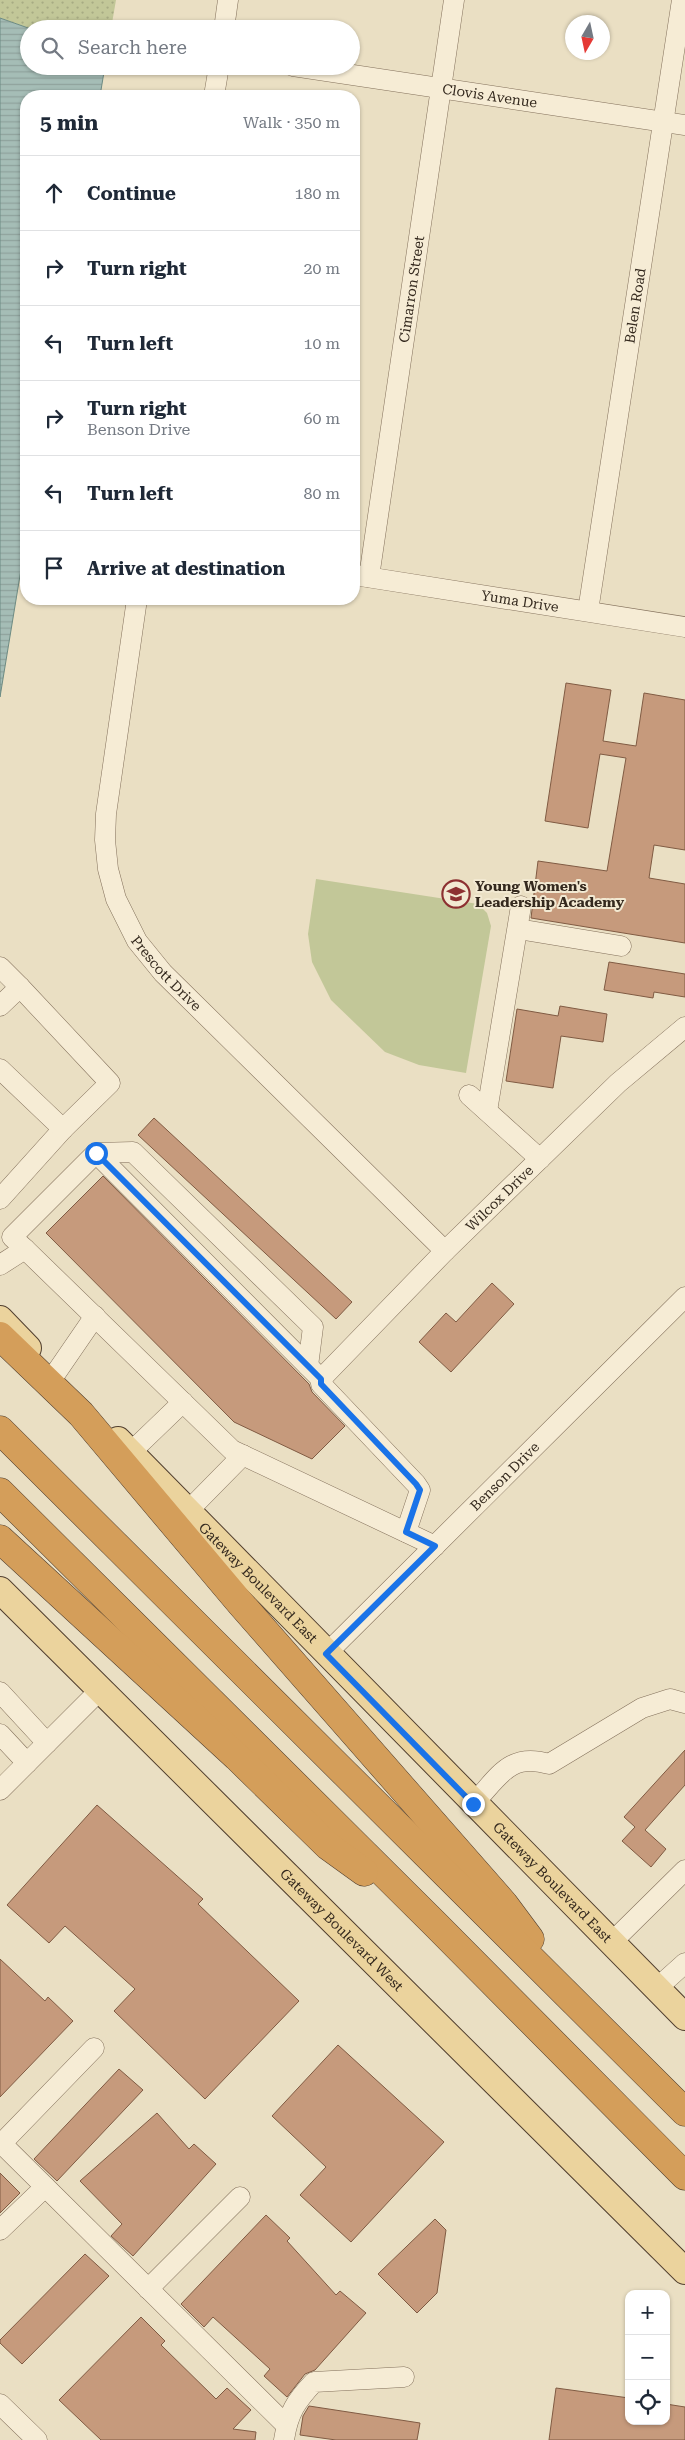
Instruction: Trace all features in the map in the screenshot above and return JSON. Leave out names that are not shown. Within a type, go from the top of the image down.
[{"type":"highway","points":[[0,1336],[52,1379],[241,1604],[504,1904],[586,2015]]},
{"type":"highway","points":[[0,1430],[685,2112]]},
{"type":"highway","points":[[0,1492],[435,1924],[685,2176]]},
{"type":"highway","points":[[0,1538],[237,1757],[328,1846],[435,1924]]},
{"type":"main road","name":"Gateway Boulevard East","points":[[0,1319],[52,1379],[130,1453],[473,1804],[685,2017]]},
{"type":"main road","name":"Gateway Boulevard West","points":[[2,1597],[100,1690],[685,2271]]},
{"type":"street","points":[[225,20],[228,0]]},
{"type":"street","name":"Cimarron Street","points":[[361,576],[454,0]]},
{"type":"street","name":"Belen Road","points":[[588,611],[682,0]]},
{"type":"street","points":[[215,90],[218,75]]},
{"type":"street","name":"Clovis Avenue","points":[[351,75],[685,125]]},
{"type":"street","name":"Yuma Drive","points":[[361,576],[685,627]]},
{"type":"street","name":"Prescott Drive","points":[[137,605],[106,814],[108,869],[116,898],[137,941],[163,973],[446,1251]]},
{"type":"street","points":[[487,1111],[522,906]]},
{"type":"street","points":[[518,929],[621,946]]},
{"type":"street","points":[[0,968],[7,996],[110,1083],[63,1129],[0,1199]]},
{"type":"street","name":"Wilcox Drive","points":[[314,1372],[446,1251],[618,1083],[685,1026]]},
{"type":"street","points":[[0,1069],[63,1129]]},
{"type":"street","points":[[469,1095],[540,1158]]},
{"type":"street","points":[[314,1372],[314,1327],[133,1152],[96,1153],[12,1237],[232,1450],[435,1546]]},
{"type":"street","points":[[96,1153],[314,1372],[321,1384],[420,1490],[406,1532]]},
{"type":"street","points":[[0,1265],[25,1249]]},
{"type":"street","name":"Benson Drive","points":[[326,1654],[685,1297]]},
{"type":"street","points":[[52,1379],[95,1316]]},
{"type":"street","points":[[130,1453],[183,1402]]},
{"type":"street","points":[[187,1512],[243,1455]]},
{"type":"street","points":[[0,1790],[100,1690]]},
{"type":"street","points":[[0,1692],[47,1743]]},
{"type":"street","points":[[473,1804],[513,1762],[533,1759],[550,1764],[642,1708],[670,1698],[685,1703]]},
{"type":"street","points":[[0,1734],[27,1763]]},
{"type":"street","points":[[611,1944],[685,1870]]},
{"type":"street","points":[[656,1989],[685,1963]]},
{"type":"street","points":[[94,2048],[1,2143],[148,2289],[285,2433],[297,2400],[314,2382],[404,2377]]},
{"type":"street","points":[[0,2230],[45,2187]]},
{"type":"street","points":[[148,2289],[240,2197]]},
{"type":"street","points":[[0,2404],[28,2437]]},
{"type":"green space","points":[[0,0],[116,0],[113,20],[20,20],[20,25],[0,18]]},
{"type":"green space","points":[[316,879],[478,904],[487,913],[491,926],[466,1073],[419,1065],[385,1052],[331,1000],[312,962],[308,934]]},
{"type":"water","points":[[0,18],[20,25],[20,75],[104,75],[101,90],[20,90],[20,575],[0,697]]},
{"type":"building","points":[[566,683],[611,690],[603,741],[636,746],[644,693],[685,700],[685,850],[654,845],[649,878],[685,884],[685,943],[531,918],[538,861],[607,871],[626,758],[600,754],[588,828],[545,821]]},
{"type":"building","points":[[609,962],[685,974],[685,997],[654,992],[653,998],[604,990]]},
{"type":"building","points":[[560,1006],[607,1014],[603,1042],[561,1036],[553,1088],[506,1081],[517,1009],[558,1016]]},
{"type":"building","points":[[154,1118],[352,1302],[336,1319],[138,1135]]},
{"type":"building","points":[[103,1176],[309,1384],[312,1392],[345,1426],[312,1459],[234,1422],[46,1233]]},
{"type":"building","points":[[492,1283],[514,1304],[451,1372],[419,1342],[446,1313],[456,1322]]},
{"type":"building","points":[[685,1750],[685,1785],[645,1830],[666,1849],[651,1867],[622,1841],[635,1827],[624,1817]]},
{"type":"building","points":[[97,1805],[203,1899],[198,1904],[299,2001],[205,2099],[114,2011],[135,1989],[65,1926],[49,1943],[7,1905]]},
{"type":"building","points":[[0,1959],[45,2001],[48,1997],[73,2021],[0,2097]]},
{"type":"building","points":[[338,2045],[444,2142],[351,2242],[300,2195],[326,2167],[272,2116]]},
{"type":"building","points":[[119,2069],[143,2090],[57,2181],[34,2159]]},
{"type":"building","points":[[157,2113],[189,2149],[194,2144],[216,2164],[133,2256],[111,2236],[122,2224],[80,2181]]},
{"type":"building","points":[[0,2173],[20,2193],[0,2213]]},
{"type":"building","points":[[266,2215],[290,2238],[287,2241],[336,2295],[340,2291],[366,2313],[315,2370],[305,2374],[287,2397],[264,2376],[270,2369],[213,2317],[204,2327],[181,2304]]},
{"type":"building","points":[[435,2219],[446,2230],[437,2293],[417,2313],[378,2274]]},
{"type":"building","points":[[85,2254],[109,2276],[22,2364],[0,2343],[0,2340]]},
{"type":"building","points":[[141,2317],[165,2341],[161,2345],[216,2399],[227,2388],[251,2410],[233,2429],[256,2432],[255,2440],[101,2440],[59,2400]]},
{"type":"building","points":[[556,2388],[625,2397],[625,2425],[670,2425],[670,2405],[685,2407],[685,2440],[549,2440]]},
{"type":"building","points":[[309,2406],[420,2423],[417,2440],[336,2440],[300,2435],[303,2416]]},
{"type":"place","name":"Young Women's Leadership Academy","points":[[456,894]]},
{"type":"route","points":[[96,1153],[321,1379],[321,1384],[420,1490],[406,1532],[435,1546],[326,1654],[473,1804]]}]
